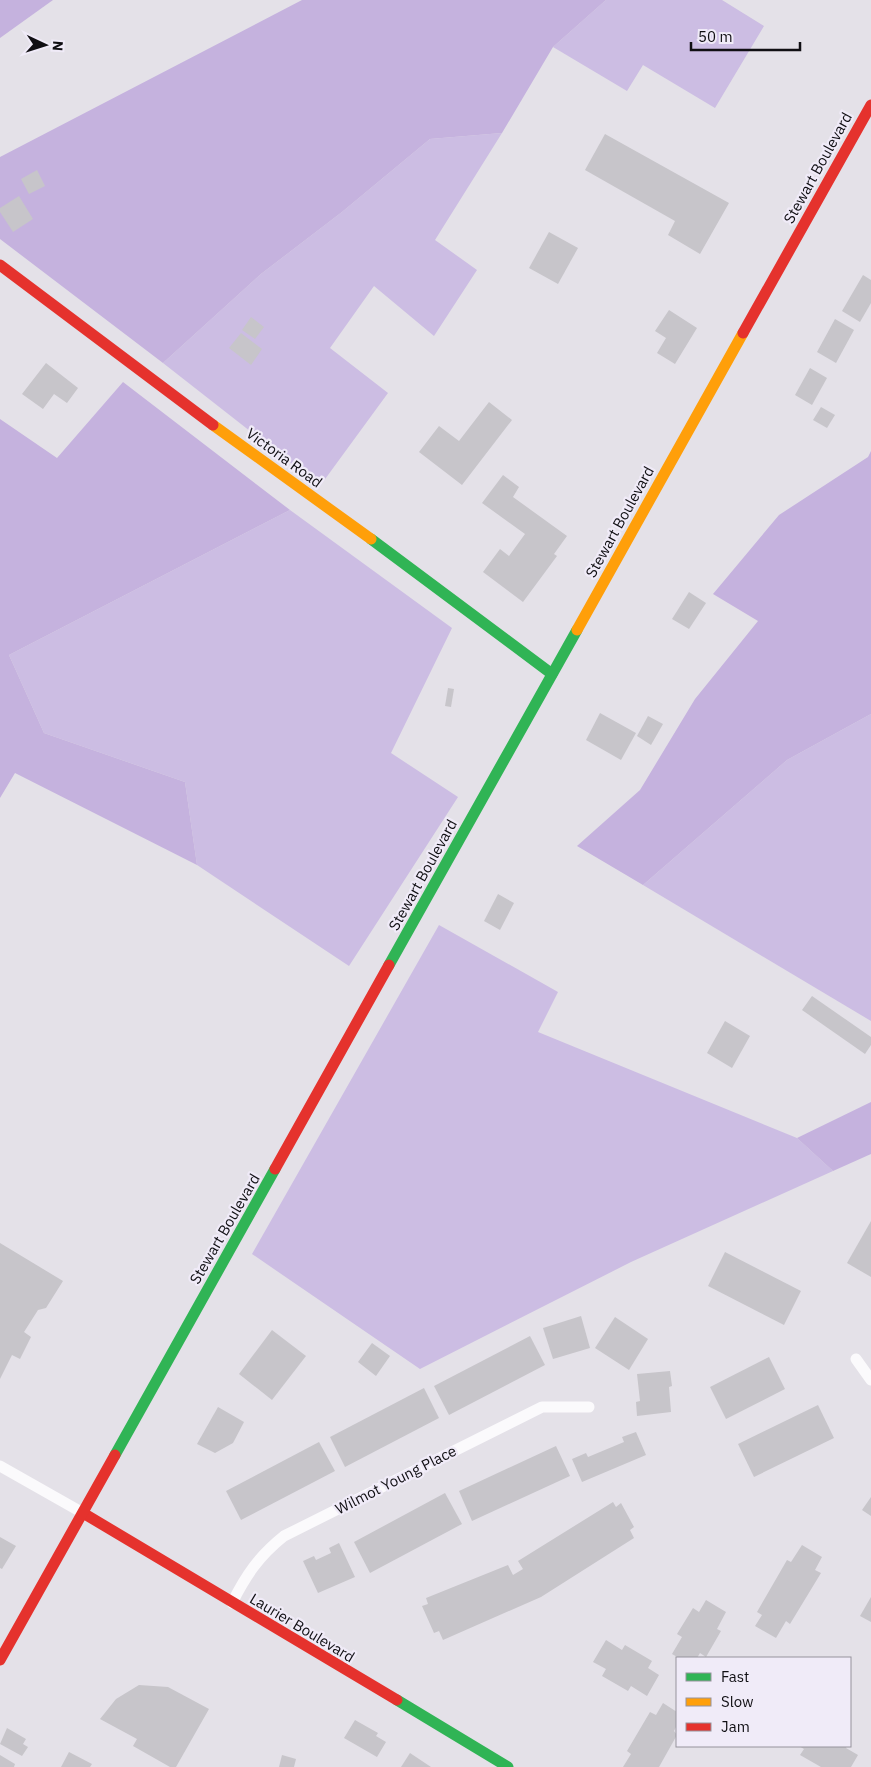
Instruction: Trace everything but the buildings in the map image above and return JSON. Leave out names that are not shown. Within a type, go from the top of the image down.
[{"type":"main road","name":"Stewart Boulevard","points":[[0,1660],[871,105]]},
{"type":"main road","name":"Victoria Road","points":[[0,265],[245,449],[405,563],[552,674]]},
{"type":"main road","name":"Laurier Boulevard","points":[[83,1513],[508,1767]]},
{"type":"street","points":[[856,1359],[871,1380]]},
{"type":"street","name":"Wilmot Young Place","points":[[232,1603],[242,1584],[263,1553],[284,1536],[542,1407],[589,1407]]},
{"type":"street","points":[[0,1466],[83,1513]]},
{"type":"shaded area","points":[[0,0],[53,0],[0,38]]},
{"type":"shaded area","points":[[302,0],[606,0],[553,47],[502,133],[430,139],[342,212],[261,274],[163,363],[0,239],[0,157]]},
{"type":"shaded area","points":[[606,0],[722,0],[764,26],[715,108],[643,65],[627,91],[553,47]]},
{"type":"shaded area","points":[[502,133],[435,240],[477,270],[434,336],[374,286],[330,348],[388,393],[320,486],[163,363],[261,274],[342,212],[430,139]]},
{"type":"shaded area","points":[[123,382],[290,510],[9,655],[44,733],[185,782],[197,865],[15,773],[0,798],[0,419],[57,458]]},
{"type":"shaded area","points":[[871,451],[871,714],[787,760],[643,885],[577,846],[640,790],[695,699],[758,621],[713,594],[779,515],[868,457]]},
{"type":"shaded area","points":[[290,510],[452,628],[391,753],[458,797],[349,966],[197,865],[185,782],[44,733],[9,655]]},
{"type":"shaded area","points":[[871,714],[871,1021],[643,885],[787,760]]},
{"type":"shaded area","points":[[439,925],[558,992],[538,1032],[797,1138],[833,1171],[631,1262],[420,1369],[252,1254]]},
{"type":"shaded area","points":[[871,1102],[871,1154],[833,1171],[797,1138]]},
{"type":"traffic: fast","points":[[371,539],[552,674]]},
{"type":"traffic: fast","points":[[389,965],[577,630]]},
{"type":"traffic: fast","points":[[115,1455],[275,1169]]},
{"type":"traffic: fast","points":[[397,1700],[508,1767]]},
{"type":"traffic: slow","points":[[577,630],[743,333]]},
{"type":"traffic: slow","points":[[213,425],[371,539]]},
{"type":"traffic: jam","points":[[743,333],[871,105]]},
{"type":"traffic: jam","points":[[0,265],[213,425]]},
{"type":"traffic: jam","points":[[275,1169],[389,965]]},
{"type":"traffic: jam","points":[[0,1660],[115,1455]]},
{"type":"traffic: jam","points":[[83,1513],[397,1700]]}]
